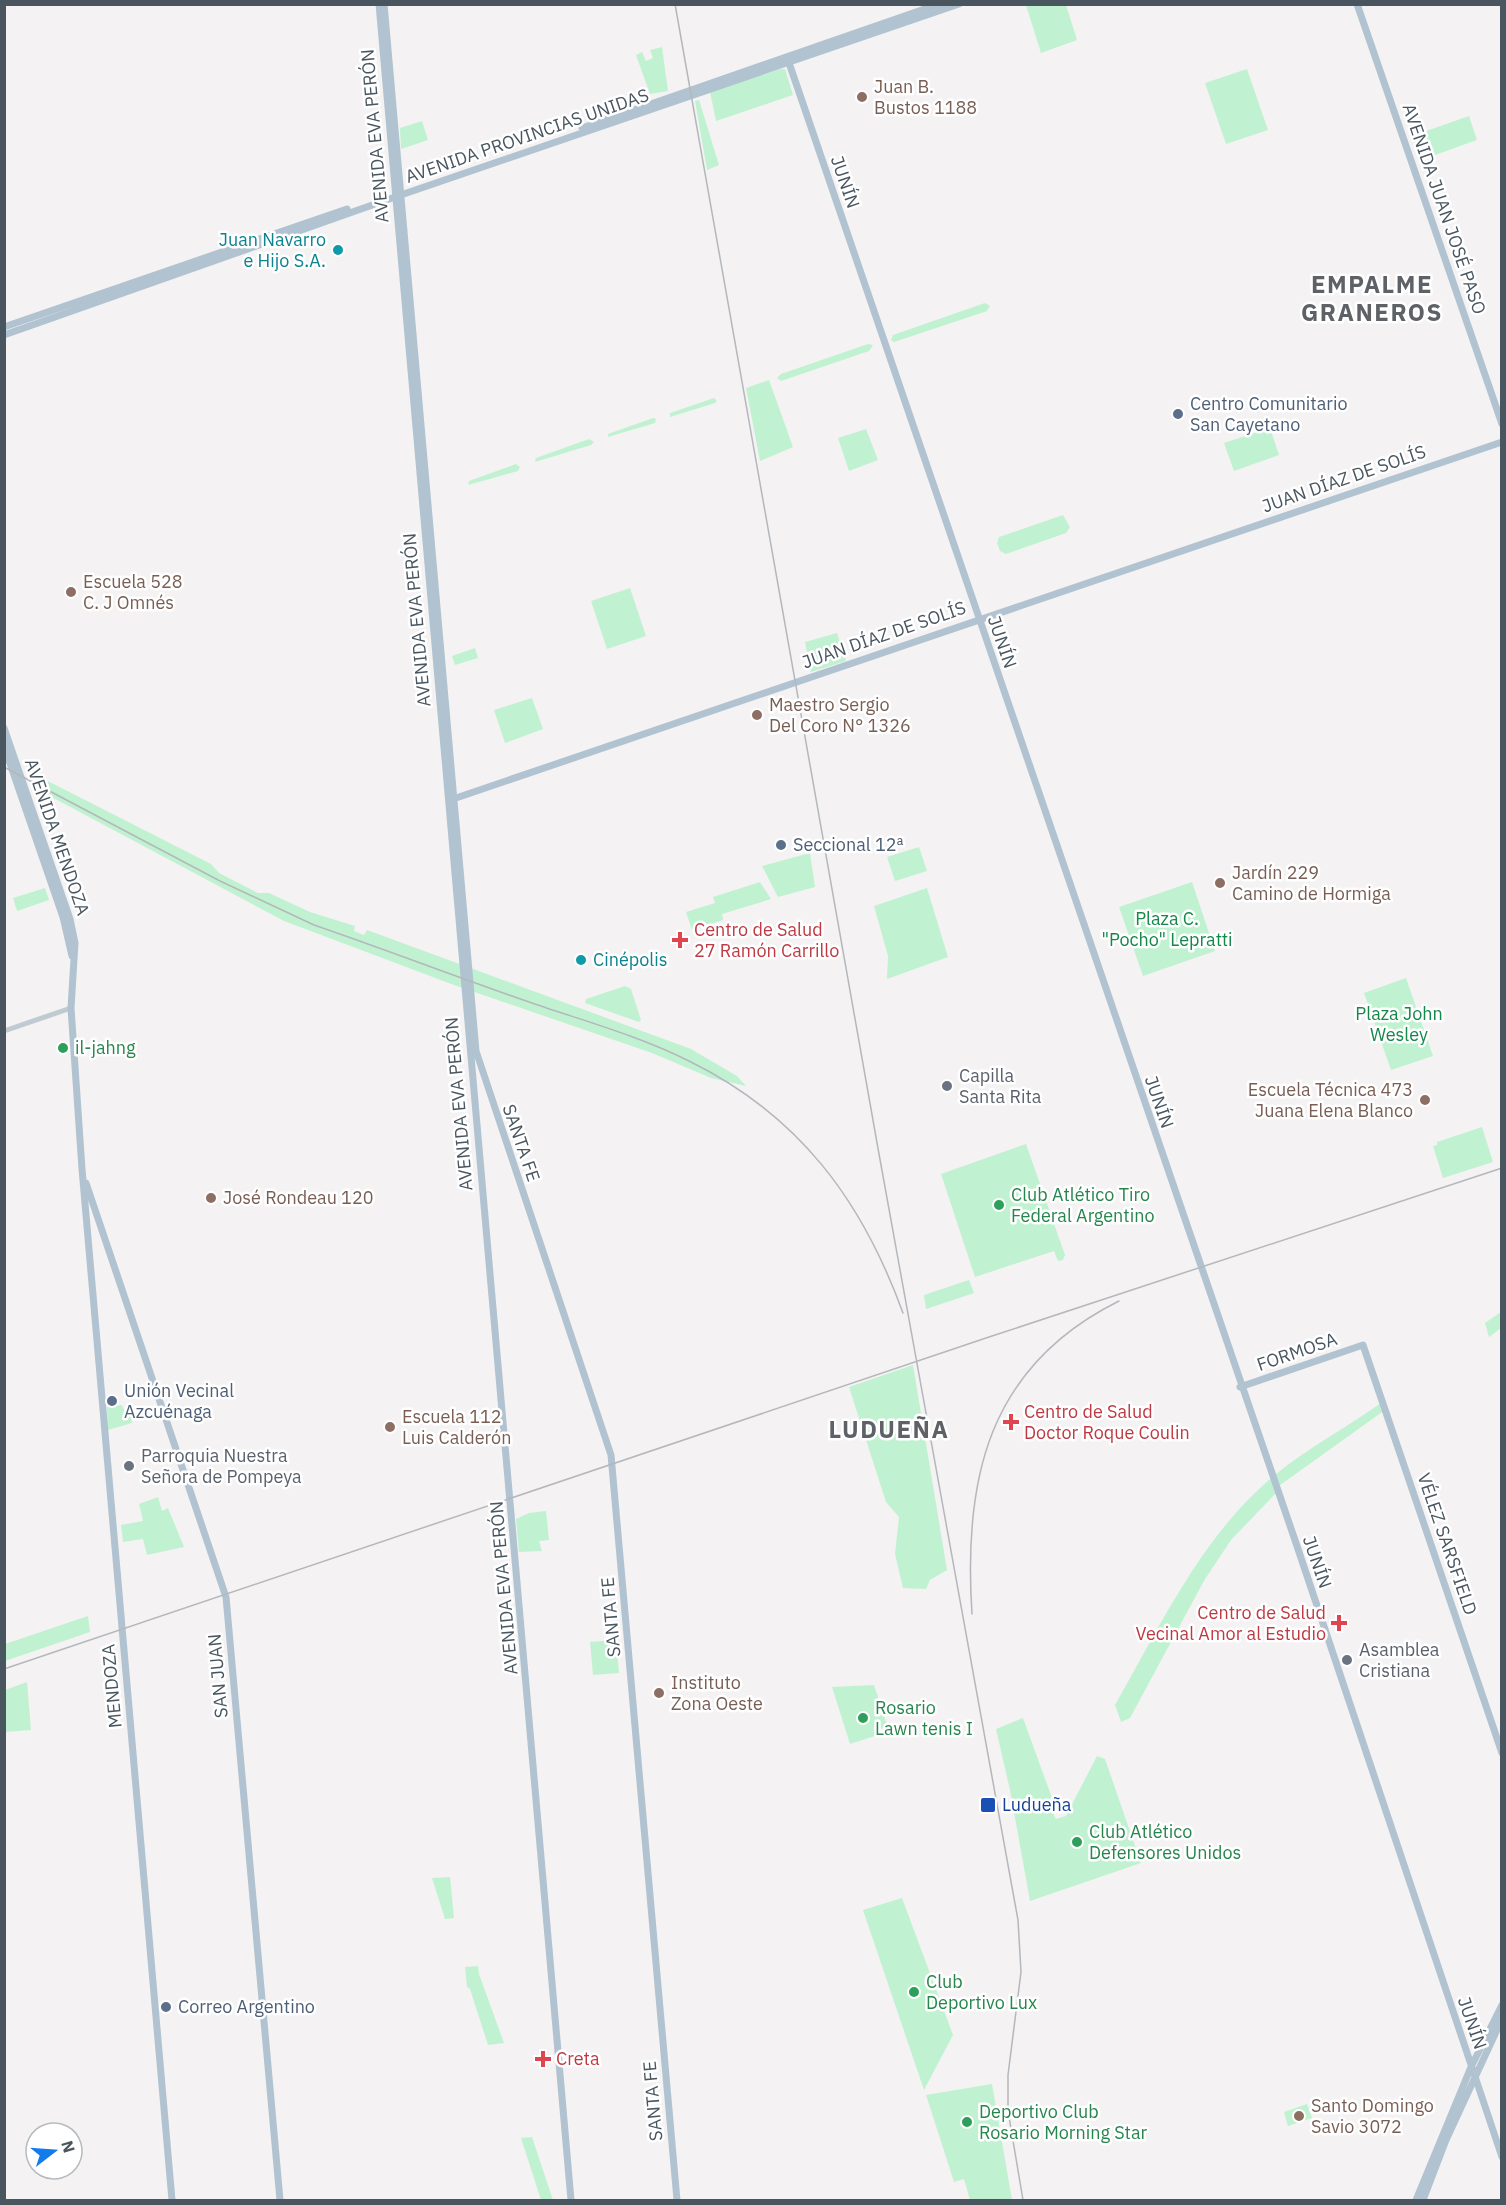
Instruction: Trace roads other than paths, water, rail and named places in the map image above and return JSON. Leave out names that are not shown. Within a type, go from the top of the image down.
[{"type":"main road","name":"AVENIDA EVA PERÓN","points":[[379,4],[398,194],[451,800],[571,2200]]},
{"type":"main road","name":"AVENIDA EVA PERÓN","points":[[384,4],[398,194]]},
{"type":"main road","name":"AVENIDA PROVINCIAS UNIDAS","points":[[898,22],[939,4]]},
{"type":"main road","name":"AVENIDA PROVINCIAS UNIDAS","points":[[4,327],[898,22],[959,4]]},
{"type":"main road","name":"AVENIDA JUAN JOSÉ PASO","points":[[1357,4],[1502,424]]},
{"type":"main road","name":"JUNÍN","points":[[788,60],[1502,2157]]},
{"type":"main road","name":"AVENIDA PROVINCIAS UNIDAS","points":[[4,335],[398,194]]},
{"type":"main road","name":"JUAN DÍAZ DE SOLÍS","points":[[451,800],[1502,442]]},
{"type":"main road","name":"AVENIDA MENDOZA","points":[[4,728],[70,919],[75,943],[72,956],[71,1008],[82,1170]]},
{"type":"main road","name":"AVENIDA MENDOZA","points":[[4,746],[63,917],[72,956]]},
{"type":"main road","name":"AVENIDA EVA PERÓN","points":[[451,800],[476,1051]]},
{"type":"main road","name":"SANTA FE","points":[[476,1051],[611,1455],[677,2200]]},
{"type":"main road","name":"MENDOZA","points":[[82,1170],[172,2200]]},
{"type":"main road","name":"SAN JUAN","points":[[82,1170],[226,1597],[280,2200]]},
{"type":"main road","name":"FORMOSA","points":[[1240,1387],[1363,1345]]},
{"type":"main road","name":"VÉLEZ SARSFIELD","points":[[1363,1345],[1502,1754]]},
{"type":"main road","points":[[1416,2200],[1471,2067],[1502,2005]]},
{"type":"main road","points":[[1423,2200],[1502,2019]]},
{"type":"street","points":[[4,1031],[71,1008]]},
{"type":"railway","points":[[675,4],[879,1154],[1018,1920],[1021,1972],[1008,2075],[1008,2111],[1023,2200]]},
{"type":"railway","points":[[4,767],[220,881],[314,925],[631,1036],[689,1061],[728,1083],[763,1107],[822,1165],[868,1234],[887,1272],[903,1313]]},
{"type":"railway","points":[[4,1669],[989,1337],[1502,1168]]},
{"type":"railway","points":[[972,1614],[970,1564],[973,1517],[980,1473],[993,1431],[1013,1393],[1040,1358],[1075,1328],[1119,1301]]},
{"type":"place","name":"Juan B. Bustos 1188","points":[[862,97]]},
{"type":"place","name":"Juan Navarro e Hijo S.A.","points":[[338,250]]},
{"type":"place","name":"Centro Comunitario San Cayetano","points":[[1178,414]]},
{"type":"place","name":"Escuela 528 C. J Omnés","points":[[71,592]]},
{"type":"place","name":"Maestro Sergio Del Coro N° 1326","points":[[757,715]]},
{"type":"place","name":"Seccional 12ª","points":[[781,845]]},
{"type":"place","name":"Jardín 229 Camino de Hormiga","points":[[1220,883]]},
{"type":"place","name":"Centro de Salud 27 Ramón Carrillo","points":[[680,940]]},
{"type":"place","name":"Cinépolis","points":[[581,960]]},
{"type":"place","name":"il-jahng","points":[[63,1048]]},
{"type":"place","name":"Capilla Santa Rita","points":[[947,1086]]},
{"type":"place","name":"Escuela Técnica 473 Juana Elena Blanco","points":[[1425,1100]]},
{"type":"place","name":"José Rondeau 120","points":[[211,1198]]},
{"type":"place","name":"Club Atlético Tiro Federal Argentino","points":[[999,1205]]},
{"type":"place","name":"Unión Vecinal Azcuénaga","points":[[112,1401]]},
{"type":"place","name":"Centro de Salud Doctor Roque Coulin","points":[[1011,1422]]},
{"type":"place","name":"Escuela 112 Luis Calderón","points":[[390,1427]]},
{"type":"place","name":"Parroquia Nuestra Señora de Pompeya","points":[[129,1466]]},
{"type":"place","name":"Centro de Salud Vecinal Amor al Estudio","points":[[1339,1623]]},
{"type":"place","name":"Asamblea Cristiana","points":[[1347,1660]]},
{"type":"place","name":"Instituto Zona Oeste","points":[[659,1693]]},
{"type":"place","name":"Rosario Lawn tenis I","points":[[863,1718]]},
{"type":"place","name":"Ludueña","points":[[988,1805]]},
{"type":"place","name":"Club Atlético Defensores Unidos","points":[[1077,1842]]},
{"type":"place","name":"Club Deportivo Lux","points":[[914,1992]]},
{"type":"place","name":"Correo Argentino","points":[[166,2007]]},
{"type":"place","name":"Creta","points":[[543,2059]]},
{"type":"place","name":"Santo Domingo Savio 3072","points":[[1299,2116]]},
{"type":"place","name":"Deportivo Club Rosario Morning Star","points":[[967,2122]]},
{"type":"district","name":"EMPALME GRANEROS","points":[[1372,299]]},
{"type":"district","name":"LUDUEÑA","points":[[889,1430]]},
{"type":"park label","name":"Plaza C. \"Pocho\" Lepratti","points":[[1167,929]]},
{"type":"park label","name":"Plaza John Wesley","points":[[1399,1024]]}]
